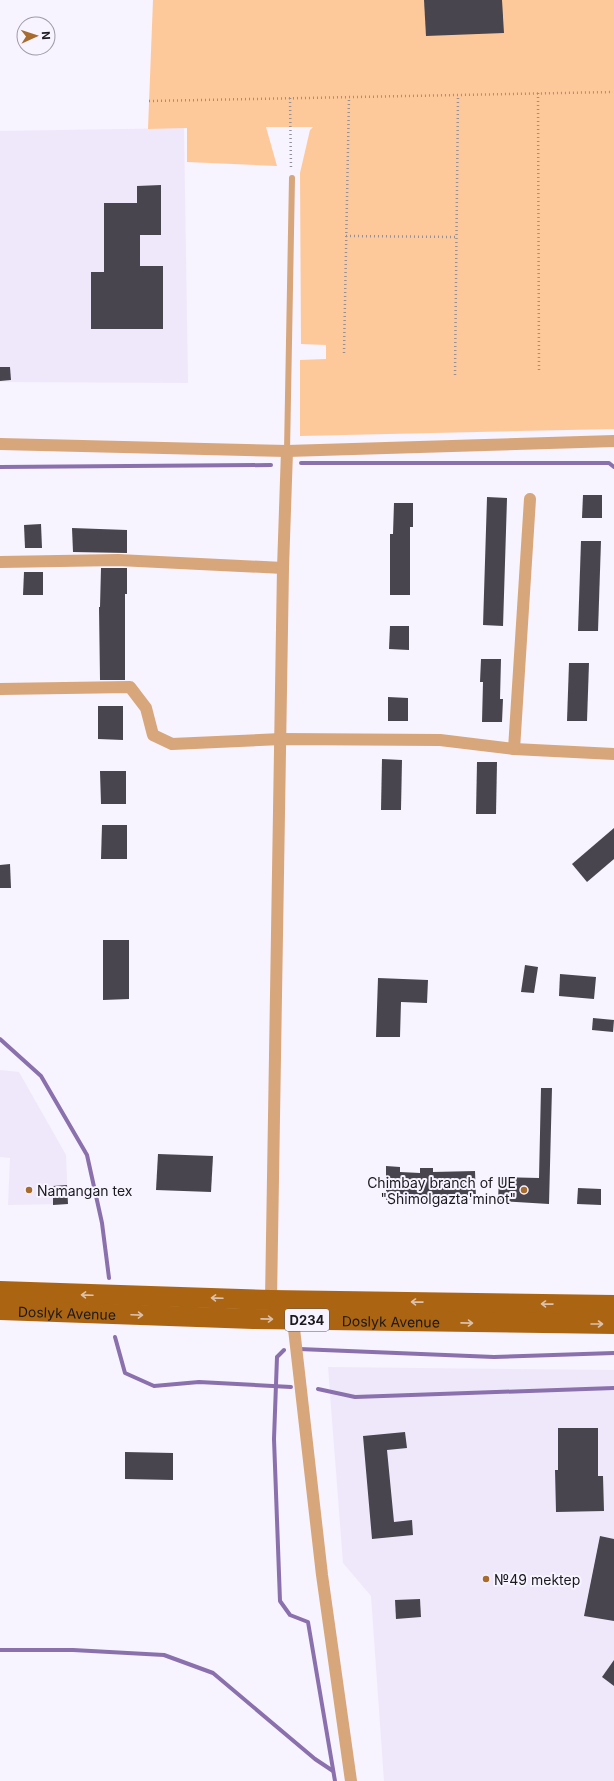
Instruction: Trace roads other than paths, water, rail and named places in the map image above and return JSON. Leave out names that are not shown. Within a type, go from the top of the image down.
[{"type":"main road","name":"Doslyk Avenue","points":[[0,1291],[271,1300],[614,1305]]},
{"type":"main road","name":"Doslyk Avenue","points":[[0,1310],[293,1320],[614,1324]]},
{"type":"street","points":[[0,444],[287,451],[614,441]]},
{"type":"street","points":[[271,1300],[283,568],[287,451]]},
{"type":"street","points":[[514,749],[530,499]]},
{"type":"street","points":[[0,562],[118,560],[283,568]]},
{"type":"street","points":[[0,690],[130,687],[146,708],[153,735],[172,744],[281,738],[440,740],[514,749],[614,754]]},
{"type":"street","points":[[293,1320],[322,1575],[351,1781]]},
{"type":"lane","points":[[287,451],[292,178]]},
{"type":"waterway","points":[[301,463],[609,463],[614,467]]},
{"type":"waterway","points":[[0,467],[271,465]]},
{"type":"waterway","points":[[0,1039],[41,1076],[87,1155],[102,1223],[109,1278]]},
{"type":"waterway","points":[[115,1337],[125,1373],[154,1386],[199,1382],[291,1387]]},
{"type":"waterway","points":[[299,1349],[494,1357],[614,1353]]},
{"type":"waterway","points":[[284,1350],[277,1357],[274,1439],[280,1601],[290,1615],[308,1622],[335,1781]]},
{"type":"waterway","points":[[318,1389],[355,1397],[614,1388]]},
{"type":"waterway","points":[[0,1650],[73,1650],[164,1655],[213,1673],[315,1759],[333,1771]]},
{"type":"place","name":"Namangan tex","points":[[29,1190]]},
{"type":"place","name":"Chimbay branch of UE \"Shimolgazta'minot\"","points":[[524,1190]]},
{"type":"place","name":"№49 mektep","points":[[486,1579]]}]
